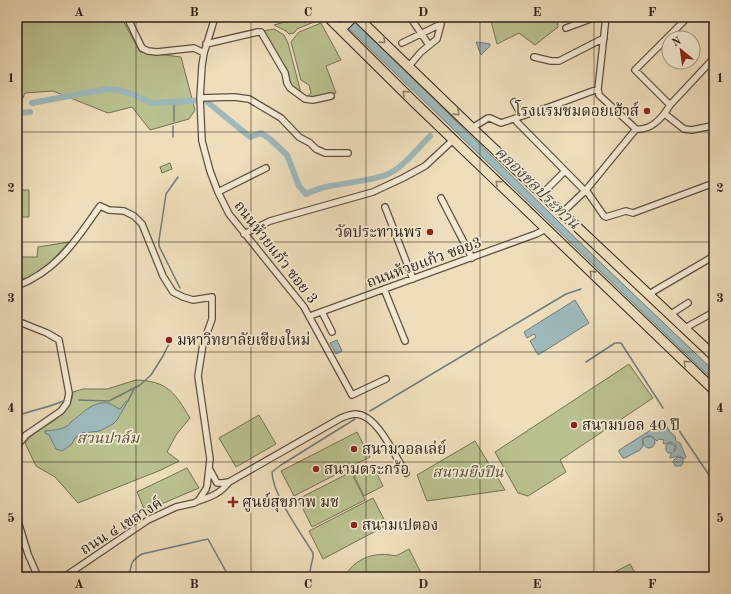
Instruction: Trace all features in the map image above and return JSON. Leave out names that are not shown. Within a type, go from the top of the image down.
[{"type":"main road","points":[[328,17],[342,28],[453,140],[714,390]]},
{"type":"main road","points":[[342,28],[354,17],[409,66],[472,128],[563,212],[714,356]]},
{"type":"street","points":[[127,17],[142,48],[148,51],[157,52],[194,48],[204,53]]},
{"type":"street","name":"ถนนห้วยแก้ว ซอย 3","points":[[216,17],[204,53],[200,101],[202,142],[210,171],[218,192],[229,214],[300,301],[310,316],[352,395],[386,379]]},
{"type":"street","points":[[410,17],[429,45]]},
{"type":"street","points":[[566,28],[596,17]]},
{"type":"street","points":[[606,17],[598,89],[599,95],[636,129],[641,130],[649,127],[665,114],[670,105],[714,58]]},
{"type":"street","points":[[670,105],[635,70],[688,17]]},
{"type":"street","points":[[402,44],[420,33],[441,24],[437,39],[415,58],[409,66]]},
{"type":"street","points":[[206,44],[261,32],[285,74],[290,88],[305,99],[313,100],[331,96]]},
{"type":"street","points":[[534,57],[551,61],[559,61],[604,38]]},
{"type":"street","points":[[472,128],[488,118],[501,123],[598,89]]},
{"type":"street","points":[[200,101],[234,97],[249,99],[281,118],[299,137],[310,143],[316,149],[325,153],[348,153]]},
{"type":"street","points":[[514,102],[522,116]]},
{"type":"street","points":[[665,114],[684,129],[692,130],[711,126],[714,128]]},
{"type":"street","points":[[517,122],[584,189],[606,217],[626,211],[633,213],[714,183]]},
{"type":"street","points":[[563,212],[636,129]]},
{"type":"street","points":[[244,234],[270,221],[373,192],[425,166],[453,140]]},
{"type":"street","points":[[218,192],[266,168]]},
{"type":"street","points":[[542,193],[565,171]]},
{"type":"street","points":[[441,198],[472,258]]},
{"type":"street","points":[[17,286],[32,280],[60,258],[76,240],[100,206],[109,210],[124,211],[134,216],[142,224],[163,276],[173,292],[183,298],[193,300],[212,297],[212,319],[203,344],[198,376],[210,459],[210,470],[207,488],[196,502]]},
{"type":"street","points":[[386,207],[413,279]]},
{"type":"street","name":"ถนนห้วยแก้ว ซอย3","points":[[310,316],[472,258],[546,229]]},
{"type":"street","points":[[649,294],[714,256]]},
{"type":"street","points":[[384,290],[405,341]]},
{"type":"street","points":[[671,314],[688,303]]},
{"type":"street","points":[[322,312],[332,332]]},
{"type":"street","points":[[686,328],[714,312]]},
{"type":"street","points":[[17,321],[47,333],[59,340],[69,393],[67,403],[61,411],[26,435],[17,446]]},
{"type":"street","name":"ถนน ๔ เขลางค์","points":[[64,577],[148,520],[176,507],[196,502],[217,494],[229,482],[341,418],[356,414],[364,416],[372,421],[380,431],[406,473]]},
{"type":"street","points":[[210,470],[217,483],[229,482]]},
{"type":"street","points":[[17,518],[28,554],[38,577]]},
{"type":"green space","points":[[29,17],[65,17],[69,22],[101,17],[121,17],[140,52],[181,57],[195,110],[189,119],[150,130],[132,107],[108,113],[53,91],[25,93],[19,107],[17,107],[17,20],[18,21]]},
{"type":"green space","points":[[303,17],[317,17],[319,20],[297,29],[294,33],[289,34],[274,25]]},
{"type":"green space","points":[[490,17],[557,17],[558,27],[535,45],[519,33],[497,44]]},
{"type":"green space","points":[[321,23],[341,60],[326,66],[336,93],[312,98],[307,97],[311,93],[309,85],[301,80],[291,42],[299,32]]},
{"type":"green space","points":[[274,29],[284,35],[288,43],[301,93],[289,83],[288,71],[263,31]]},
{"type":"green space","points":[[170,163],[172,169],[162,173],[160,167]]},
{"type":"green space","points":[[17,190],[29,190],[29,217],[17,217]]},
{"type":"green space","points":[[69,242],[50,263],[29,278],[17,279],[17,257],[37,257],[38,247]]},
{"type":"green space","name":"สนามบอล 40 ปี","points":[[629,364],[653,398],[560,460],[566,472],[528,496],[518,493],[495,452]]},
{"type":"green space","name":"สวนปาล์ม","points":[[136,380],[156,383],[169,390],[175,395],[190,418],[176,435],[167,452],[179,461],[161,470],[78,503],[55,477],[36,466],[25,443],[67,409],[73,392],[83,389],[107,389]]},
{"type":"green space","points":[[259,415],[276,444],[236,467],[219,438]]},
{"type":"green space","name":"สนามตระกร้อ","points":[[357,432],[370,457],[294,496],[281,471]]},
{"type":"green space","name":"สนามยิงปืน","points":[[475,441],[505,490],[427,501],[417,475]]},
{"type":"green space","points":[[373,466],[383,486],[364,496],[354,476]]},
{"type":"green space","points":[[187,468],[199,488],[145,511],[137,492]]},
{"type":"green space","points":[[351,472],[365,500],[312,527],[298,499]]},
{"type":"green space","name":"สนามเปตอง","points":[[373,498],[387,525],[323,559],[309,531]]},
{"type":"green space","points":[[409,549],[423,577],[344,577],[354,565],[366,558],[381,554],[396,556]]},
{"type":"green space","points":[[630,564],[637,577],[605,577]]},
{"type":"water","points":[[337,17],[350,17],[606,268],[714,371],[714,381]]},
{"type":"water","points":[[476,42],[490,44],[490,46],[481,55]]},
{"type":"water","points":[[575,300],[589,323],[538,355],[530,341],[536,337],[534,334],[527,338],[524,332]]},
{"type":"water","points":[[337,340],[342,351],[336,354],[330,343]]},
{"type":"water","points":[[126,401],[128,401],[113,424],[100,431],[82,433],[76,437],[71,445],[62,451],[56,449],[49,435],[45,433],[45,431],[66,427],[92,406],[97,404],[108,403],[120,409]]},
{"type":"water","points":[[662,423],[665,423],[670,432],[675,436],[676,441],[680,443],[686,457],[683,459],[681,466],[675,466],[673,461],[677,457],[683,458],[679,456],[670,458],[672,453],[668,453],[666,450],[666,445],[670,443],[675,446],[674,452],[676,448],[675,444],[670,442],[664,444],[664,440],[659,439],[657,441],[651,436],[642,439],[643,446],[640,450],[623,458],[619,450]]},
{"type":"water","points":[[647,436],[651,436],[655,442],[651,448],[647,448],[643,444],[643,440]]},
{"type":"waterway","points":[[32,103],[106,89],[118,90],[132,94],[152,103],[205,100],[250,137],[261,133],[270,139],[287,155],[299,186],[306,194],[325,187],[386,175],[404,163],[430,136]]},
{"type":"waterway","points":[[174,102],[174,121]]},
{"type":"waterway","points":[[17,113],[30,112]]},
{"type":"waterway","points":[[173,126],[173,137]]},
{"type":"waterway","points":[[178,177],[166,194],[159,246],[180,288]]},
{"type":"waterway","points":[[370,411],[566,294],[581,289]]},
{"type":"waterway","points":[[586,362],[615,343],[621,343],[663,408]]},
{"type":"waterway","points":[[79,400],[109,401],[140,385],[151,375],[169,344]]},
{"type":"waterway","points":[[128,401],[134,389]]},
{"type":"waterway","points":[[17,416],[63,401]]},
{"type":"waterway","points":[[310,571],[313,553],[282,502],[273,481],[272,472],[355,419]]},
{"type":"waterway","points":[[672,420],[709,475]]},
{"type":"waterway","points":[[129,577],[132,563],[142,554],[208,539],[229,577]]},
{"type":"place","name":"โรงแรมชมดอยเฮ้าส์","points":[[647,111]]},
{"type":"place","name":"วัดประทานพร","points":[[430,232]]},
{"type":"place","name":"มหาวิทยาลัยเชียงใหม่","points":[[169,340]]},
{"type":"place","name":"สนามบอล 40 ปี","points":[[574,425]]},
{"type":"place","name":"สนามวอลเล่ย์","points":[[354,449]]},
{"type":"place","name":"สนามตระกร้อ","points":[[316,469]]},
{"type":"place","name":"ศูนย์สุขภาพ มช","points":[[233,502]]},
{"type":"place","name":"สนามเปตอง","points":[[354,525]]},
{"type":"water label","name":"คลองชลประทาน","points":[[538,187]]}]
